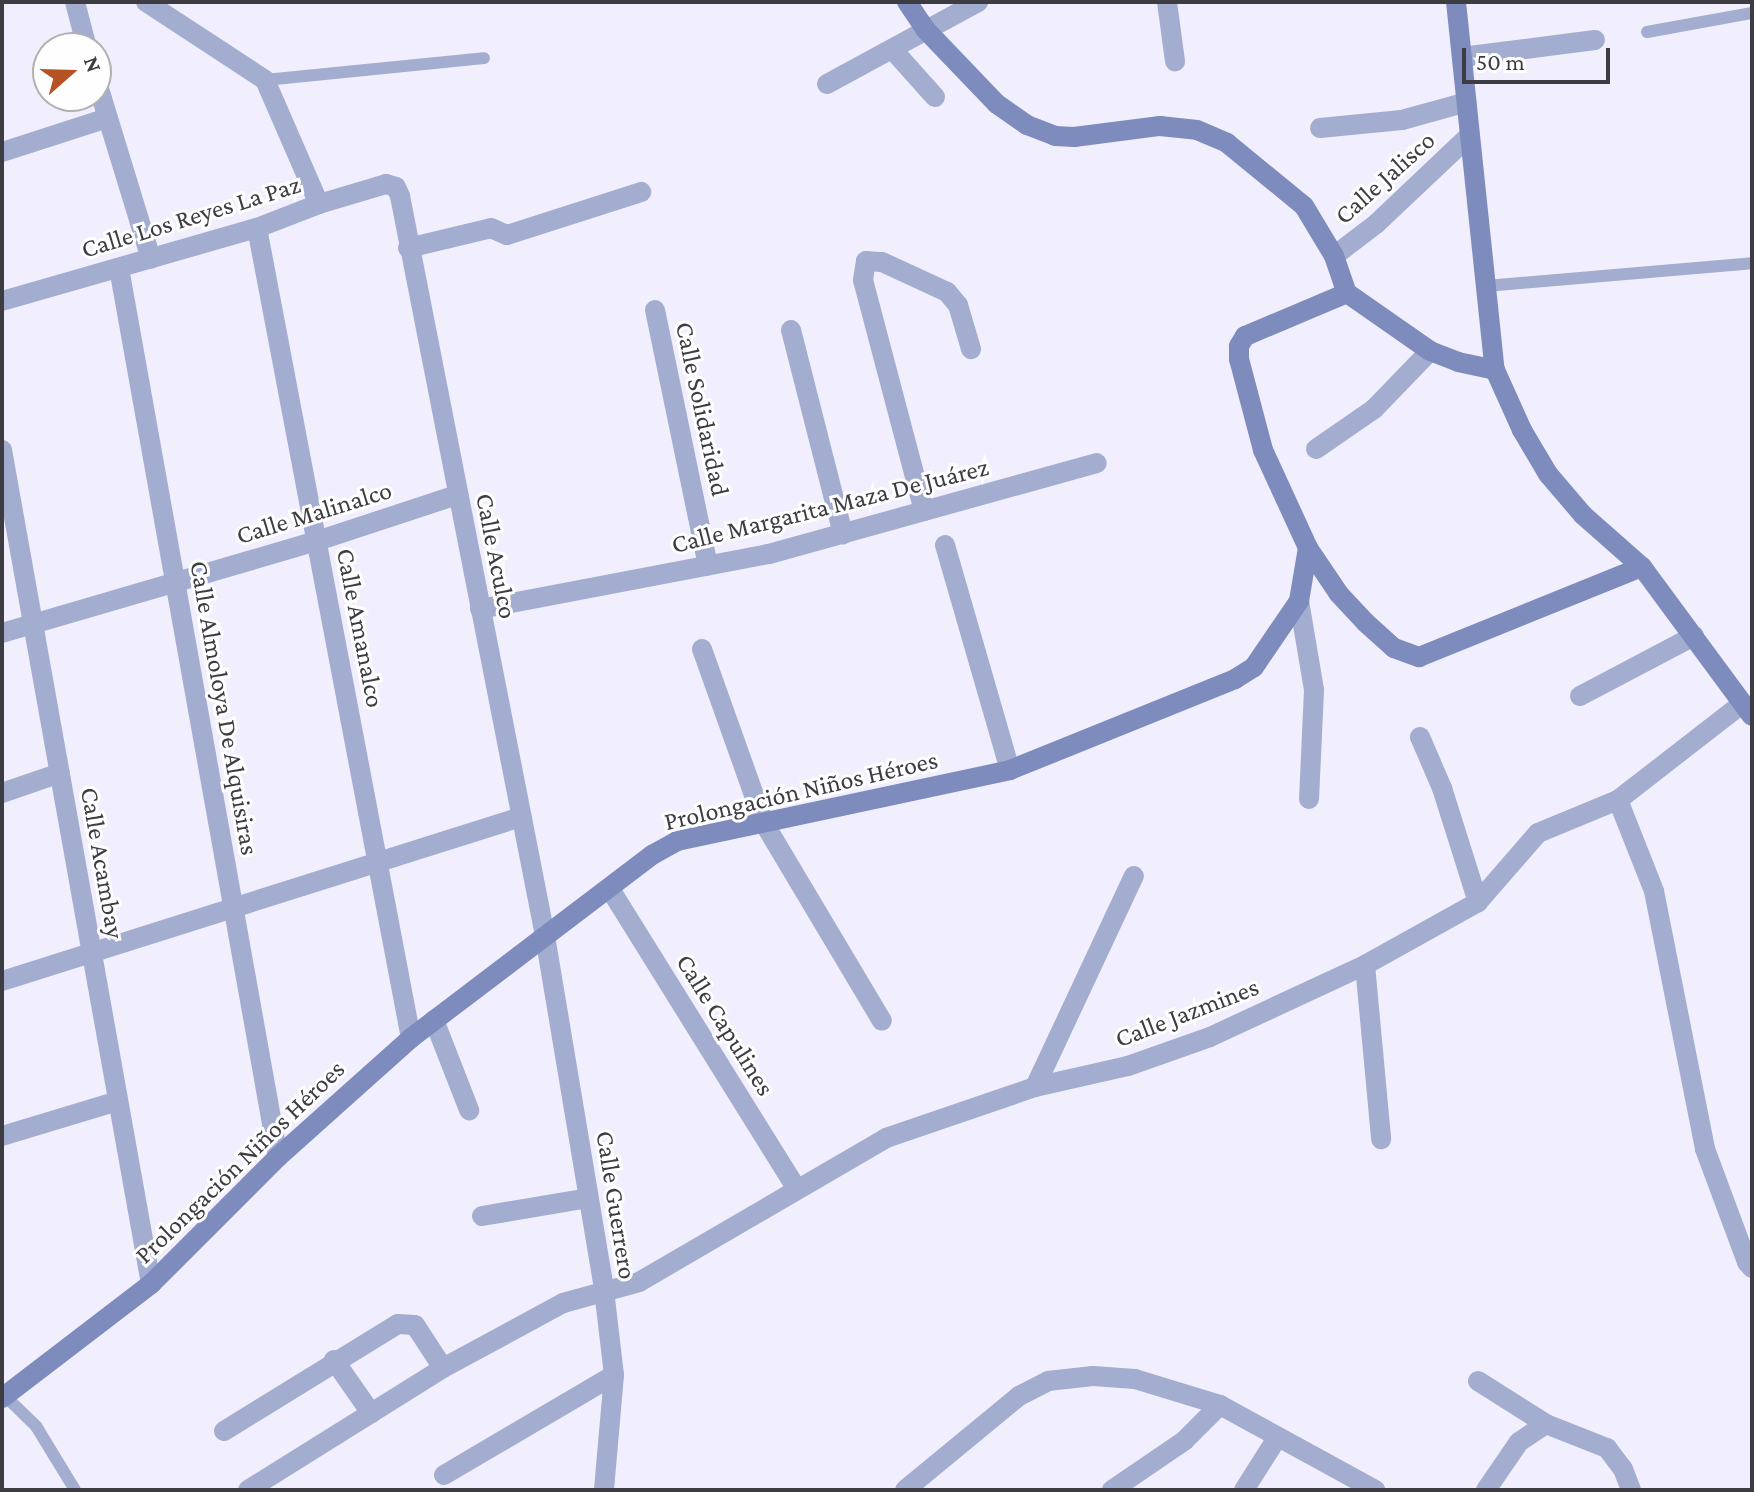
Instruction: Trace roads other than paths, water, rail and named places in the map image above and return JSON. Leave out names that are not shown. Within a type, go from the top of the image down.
[{"type":"main road","points":[[907,2],[925,29],[997,104],[1041,131],[1074,137],[1160,126],[1197,130],[1227,143],[1304,206],[1334,256],[1347,293],[1430,351],[1458,362],[1495,370]]},
{"type":"main road","points":[[1456,2],[1495,370],[1522,430],[1548,474],[1583,515],[1642,567],[1748,710]]},
{"type":"main road","points":[[1347,293],[1245,336],[1239,346],[1239,359],[1263,450],[1308,548],[1339,594],[1365,622],[1394,648],[1419,657],[1642,567]]},
{"type":"main road","name":"Prolongación Niños Héroes","points":[[3,1397],[151,1284],[278,1157],[411,1038],[652,855],[677,841],[1010,770],[1235,679],[1254,667],[1299,601],[1308,548]]},
{"type":"street","points":[[75,2],[83,32]]},
{"type":"street","points":[[146,2],[265,80],[319,204]]},
{"type":"street","points":[[827,84],[978,2]]},
{"type":"street","points":[[1167,2],[1175,61]]},
{"type":"street","points":[[1462,57],[1595,40]]},
{"type":"street","points":[[893,50],[935,97]]},
{"type":"street","points":[[1320,128],[1402,120],[1467,102]]},
{"type":"street","points":[[105,112],[151,259]]},
{"type":"street","points":[[2,152],[107,118]]},
{"type":"street","name":"Calle Jalisco","points":[[1334,256],[1376,224],[1470,135]]},
{"type":"street","name":"Calle Los Reyes La Paz","points":[[2,301],[257,228],[319,204],[386,184],[396,187]]},
{"type":"street","name":"Calle Aculco","points":[[396,187],[545,936]]},
{"type":"street","points":[[408,248],[491,228],[507,235],[641,192]]},
{"type":"street","name":"Calle Amanalco","points":[[257,228],[411,1038]]},
{"type":"street","points":[[924,511],[863,280],[866,261],[882,262],[947,292],[958,305],[971,349]]},
{"type":"street","name":"Calle Almoloya De Alquisiras","points":[[119,268],[278,1157]]},
{"type":"street","name":"Calle Solidaridad","points":[[655,310],[708,566]]},
{"type":"street","points":[[791,330],[843,534]]},
{"type":"street","points":[[1316,449],[1374,409],[1430,351]]},
{"type":"street","name":"Calle Acambay","points":[[2,455],[151,1284]]},
{"type":"street","name":"Calle Margarita Maza De Juárez","points":[[480,609],[708,566],[843,534],[1097,463]]},
{"type":"street","name":"Calle Malinalco","points":[[2,633],[317,541],[457,495]]},
{"type":"street","points":[[945,545],[1010,770]]},
{"type":"street","points":[[1299,601],[1314,690],[1309,799]]},
{"type":"street","points":[[1580,696],[1694,636]]},
{"type":"street","points":[[702,649],[764,823],[882,1021]]},
{"type":"street","name":"Calle Jazmines","points":[[248,1490],[443,1368],[563,1303],[639,1282],[886,1138],[1035,1087],[1128,1066],[1210,1037],[1365,965],[1478,902],[1538,833],[1618,800],[1748,710]]},
{"type":"street","points":[[1420,737],[1442,788],[1478,902]]},
{"type":"street","points":[[2,793],[60,773]]},
{"type":"street","points":[[1618,800],[1654,891],[1705,1149],[1747,1262],[1752,1268]]},
{"type":"street","points":[[2,981],[521,817]]},
{"type":"street","points":[[1035,1087],[1134,876]]},
{"type":"street","name":"Calle Capulines","points":[[610,889],[796,1188]]},
{"type":"street","name":"Calle Guerrero","points":[[545,936],[604,1290],[614,1375],[606,1488]]},
{"type":"street","points":[[1365,965],[1381,1139]]},
{"type":"street","points":[[434,1020],[469,1110]]},
{"type":"street","points":[[2,1136],[118,1101]]},
{"type":"street","points":[[482,1216],[588,1198]]},
{"type":"street","points":[[224,1431],[334,1360],[406,1322],[415,1325],[443,1368]]},
{"type":"street","points":[[334,1360],[371,1413]]},
{"type":"street","points":[[444,1475],[614,1375]]},
{"type":"street","points":[[905,1490],[1019,1396],[1048,1381],[1093,1376],[1135,1379],[1220,1405],[1375,1490]]},
{"type":"street","points":[[1478,1381],[1546,1424],[1607,1448],[1623,1469],[1631,1490]]},
{"type":"street","points":[[1112,1490],[1184,1441],[1220,1405]]},
{"type":"street","points":[[1486,1490],[1519,1442],[1546,1424]]},
{"type":"street","points":[[1244,1490],[1277,1438]]},
{"type":"lane","points":[[1647,32],[1752,13]]},
{"type":"lane","points":[[265,80],[484,58]]},
{"type":"lane","points":[[1486,286],[1752,263]]},
{"type":"lane","points":[[3,1397],[36,1426],[75,1490]]}]
